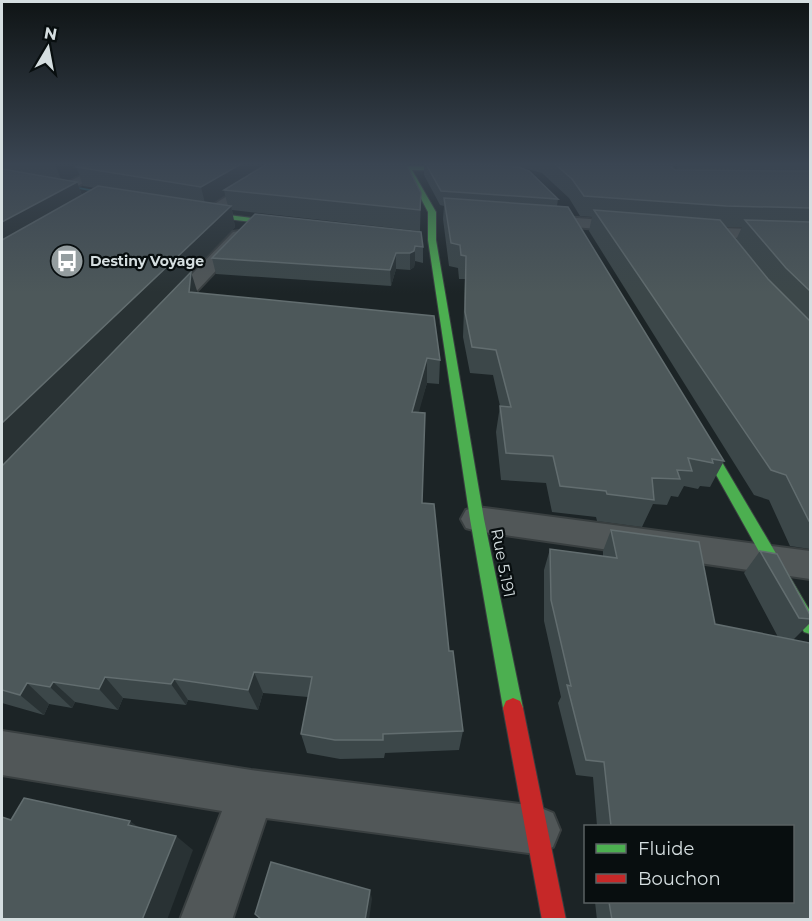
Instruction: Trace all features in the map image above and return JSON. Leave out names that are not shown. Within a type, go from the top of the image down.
[{"type":"street","points":[[205,215],[218,207]]},
{"type":"street","name":"Rue 5.191","points":[[435,207],[438,212],[432,240],[477,519],[554,920]]},
{"type":"street","points":[[563,207],[585,243]]},
{"type":"street","points":[[171,209],[311,227]]},
{"type":"street","points":[[526,219],[640,228]]},
{"type":"street","points":[[155,324],[253,221]]},
{"type":"street","points":[[674,230],[718,234],[810,236]]},
{"type":"street","points":[[718,234],[732,252]]},
{"type":"street","points":[[415,237],[432,240]]},
{"type":"street","points":[[688,416],[810,626]]},
{"type":"street","points":[[477,519],[810,566]]},
{"type":"street","points":[[2,753],[250,793],[536,830]]},
{"type":"street","points":[[206,920],[250,793]]},
{"type":"building","points":[[2,207],[30,207],[2,222]]},
{"type":"building","points":[[61,207],[230,207],[2,423],[2,240]]},
{"type":"building","points":[[390,207],[420,207],[420,210]]},
{"type":"building","points":[[445,207],[568,207],[724,461],[712,459],[713,463],[688,458],[692,471],[677,470],[680,479],[652,478],[654,500],[607,494],[606,491],[560,486],[553,456],[506,453],[500,406],[511,407],[496,350],[472,347],[465,312],[466,256],[461,255],[460,245],[451,243]]},
{"type":"building","points":[[594,210],[720,220],[768,279],[810,321],[810,522],[786,475],[771,470]]},
{"type":"building","points":[[255,214],[421,232],[423,247],[415,246],[414,251],[410,253],[396,253],[390,270],[212,258]]},
{"type":"building","points":[[745,220],[810,222],[810,291],[786,268]]},
{"type":"building","points":[[191,272],[189,292],[434,316],[440,360],[427,358],[412,412],[425,413],[422,503],[434,504],[449,651],[453,651],[463,731],[383,734],[383,740],[335,740],[301,734],[312,677],[254,672],[248,690],[174,679],[171,684],[105,677],[99,689],[53,682],[50,687],[27,683],[20,695],[2,690],[2,466]]},
{"type":"building","points":[[611,530],[699,542],[715,624],[810,643],[810,920],[612,920],[609,903],[794,903],[794,825],[611,825],[604,762],[586,760],[567,685],[571,686],[551,600],[550,549],[617,558]]},
{"type":"building","points":[[760,551],[777,554],[810,615],[810,619],[799,618]]},
{"type":"building","points":[[24,798],[130,821],[128,825],[176,836],[142,920],[2,920],[2,817],[11,820]]},
{"type":"building","points":[[271,862],[370,890],[365,920],[262,920],[255,914]]},
{"type":"traffic: fast","points":[[429,207],[432,212],[432,240],[477,519],[513,708]]},
{"type":"traffic: fast","points":[[189,212],[293,225]]},
{"type":"traffic: fast","points":[[697,430],[810,626]]},
{"type":"traffic: jam","points":[[513,708],[554,920]]},
{"type":"place","name":"Destiny Voyage","points":[[67,261]]}]
